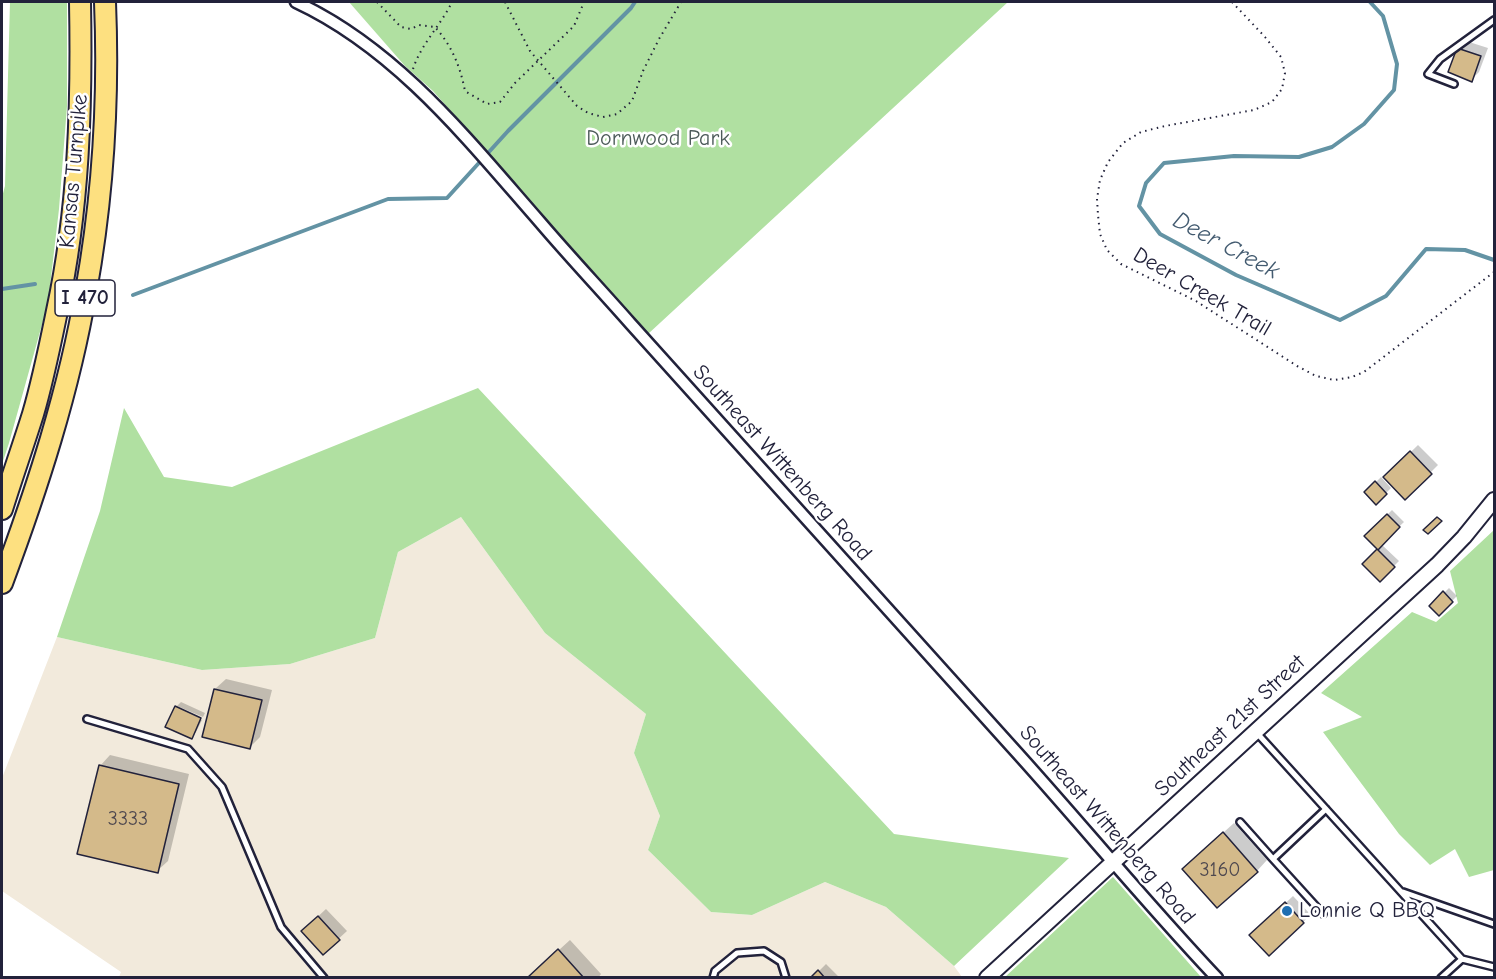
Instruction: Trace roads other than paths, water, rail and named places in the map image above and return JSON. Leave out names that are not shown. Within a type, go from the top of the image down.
[{"type":"highway","name":"Kansas Turnpike","points":[[2,509],[44,370],[58,309],[69,242],[79,149],[80,2]]},
{"type":"highway","name":"Kansas Turnpike","points":[[2,583],[54,427],[74,352],[86,293],[95,236],[105,109],[105,2]]},
{"type":"street","name":"Southeast Wittenberg Road","points":[[296,2],[346,30],[379,54],[410,80],[477,149],[725,430],[1013,747],[1180,939],[1217,978]]},
{"type":"street","name":"Southeast 21st Street","points":[[987,978],[1437,565],[1464,537],[1494,500]]},
{"type":"lane","points":[[1454,84],[1428,74],[1440,59],[1494,20]]},
{"type":"lane","points":[[87,719],[188,749],[222,788],[281,927],[324,978]]},
{"type":"lane","points":[[1254,731],[1462,959],[1494,967]]},
{"type":"lane","points":[[1273,859],[1326,809]]},
{"type":"lane","points":[[1240,822],[1323,914]]},
{"type":"lane","points":[[1401,892],[1494,924]]},
{"type":"lane","points":[[713,978],[715,971],[737,952],[764,951],[781,962],[786,978]]},
{"type":"lane","points":[[1440,978],[1462,959]]},
{"type":"waterway","points":[[133,295],[388,199],[447,198],[508,131],[635,2]]},
{"type":"waterway","name":"Deer Creek","points":[[1370,2],[1383,16],[1397,64],[1394,90],[1364,124],[1332,147],[1299,157],[1234,156],[1164,163],[1146,183],[1139,206],[1160,234],[1236,275],[1340,320],[1386,296],[1426,249],[1465,250],[1494,260]]},
{"type":"waterway","points":[[2,289],[35,284]]},
{"type":"place","name":"Lonnie Q BBQ","points":[[1287,911]]},
{"type":"park label","name":"Dornwood Park","points":[[658,139]]}]
